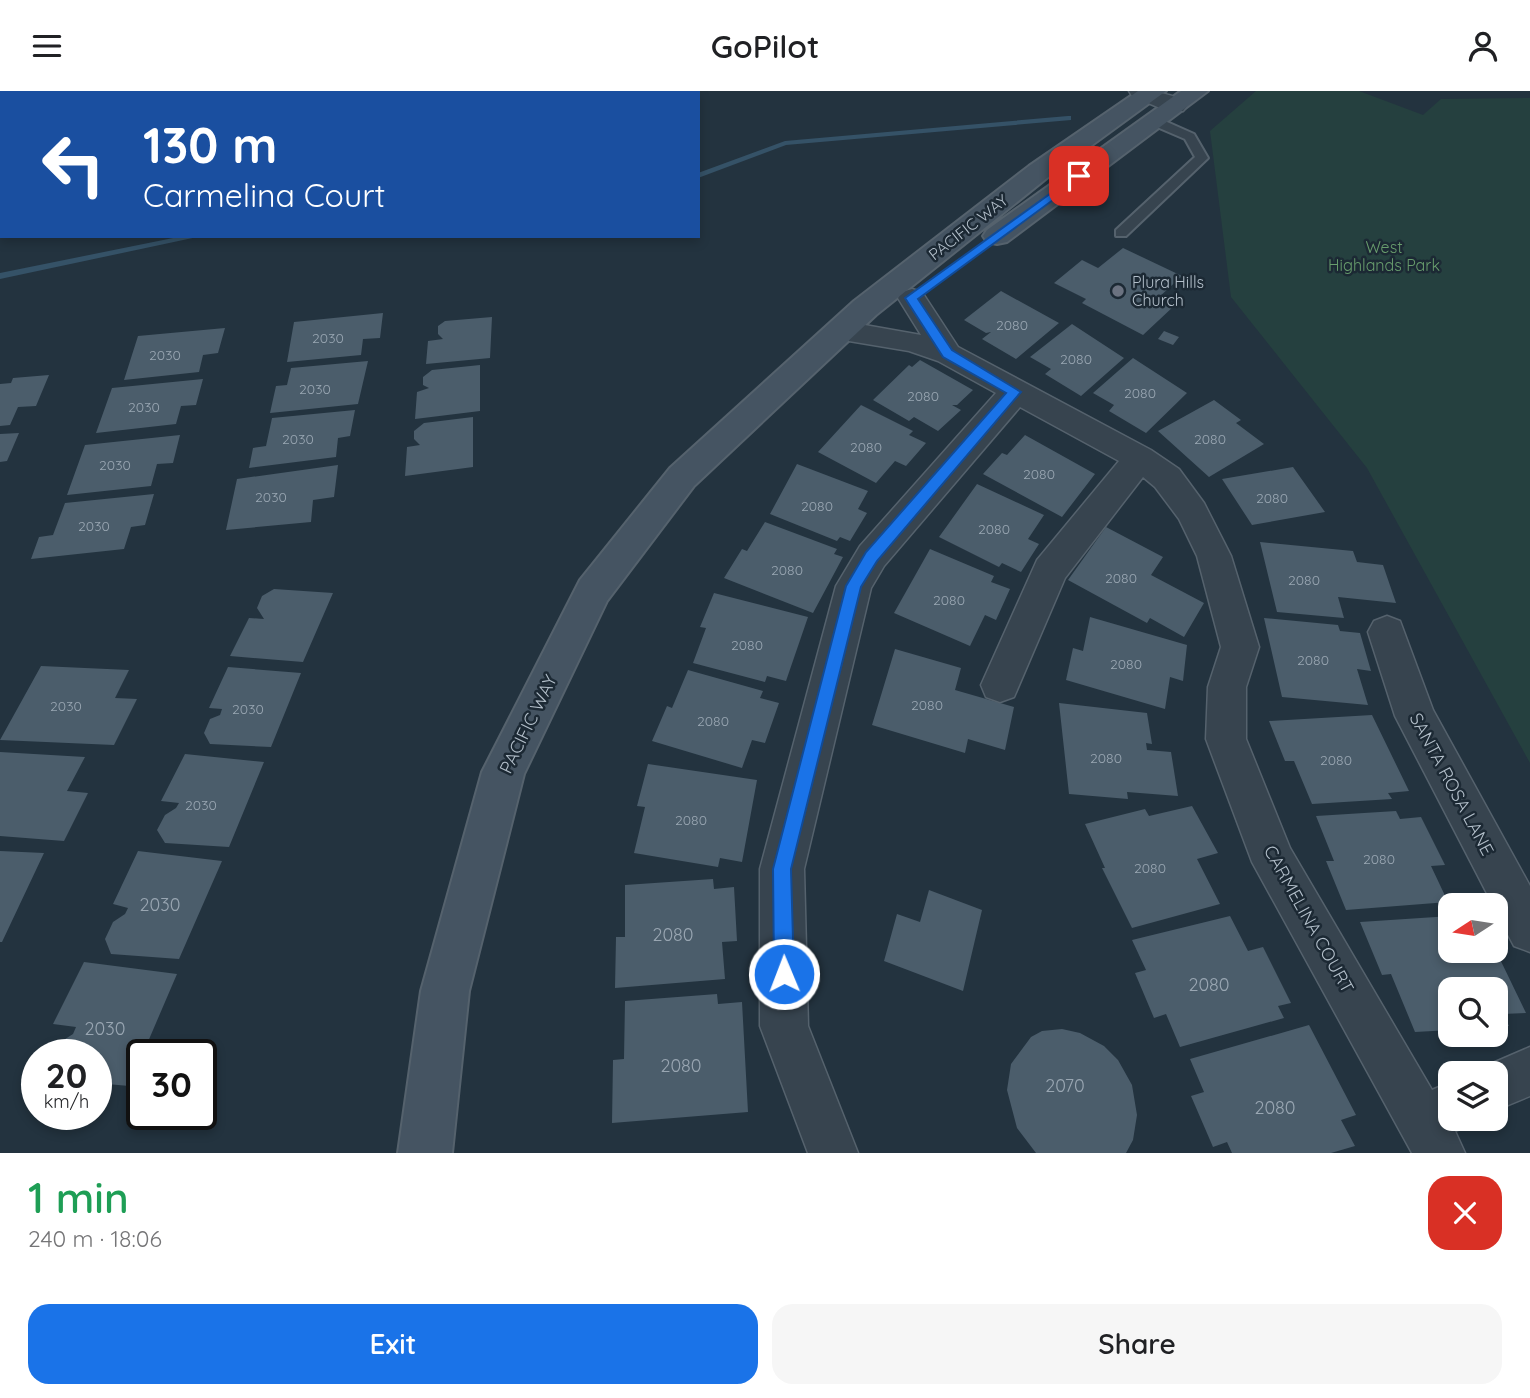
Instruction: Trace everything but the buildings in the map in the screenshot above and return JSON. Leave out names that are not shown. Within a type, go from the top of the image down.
[{"type":"main road","name":"PACIFIC WAY","points":[[793,376],[912,298],[1161,99]]},
{"type":"main road","name":"PACIFIC WAY","points":[[425,1153],[444,991],[503,772],[593,591],[682,477],[865,308],[1038,172],[1161,99]]},
{"type":"street","name":"CARMELINA COURT","points":[[912,298],[948,353]]},
{"type":"street","name":"CARMELINA COURT","points":[[859,334],[912,342],[948,353],[1140,458],[1167,478],[1192,512],[1214,556],[1240,647],[1227,687],[1226,739],[1274,863],[1437,1127]]},
{"type":"street","points":[[833,1153],[785,1026],[782,869],[854,586],[872,557],[1015,392]]},
{"type":"street","points":[[1000,685],[1050,570],[1140,458]]},
{"type":"street","name":"SANTA ROSA LANE","points":[[1387,632],[1415,716],[1530,930]]},
{"type":"street","points":[[1508,1081],[1530,1071]]},
{"type":"lane","points":[[1121,233],[1202,158],[1190,137],[1161,99]]},
{"type":"green space","name":"West Highlands Park","points":[[1256,91],[1359,91],[1423,115],[1441,99],[1530,98],[1530,763],[1367,468],[1231,297],[1210,131]]},
{"type":"waterway","points":[[700,175],[785,143],[1068,118]]},
{"type":"waterway","points":[[0,276],[188,238]]},
{"type":"place","name":"Plura Hills Church","points":[[1118,291]]},
{"type":"route","points":[[784,974],[782,869],[854,586],[872,557],[1015,392],[948,353],[912,298],[1079,176]]}]
